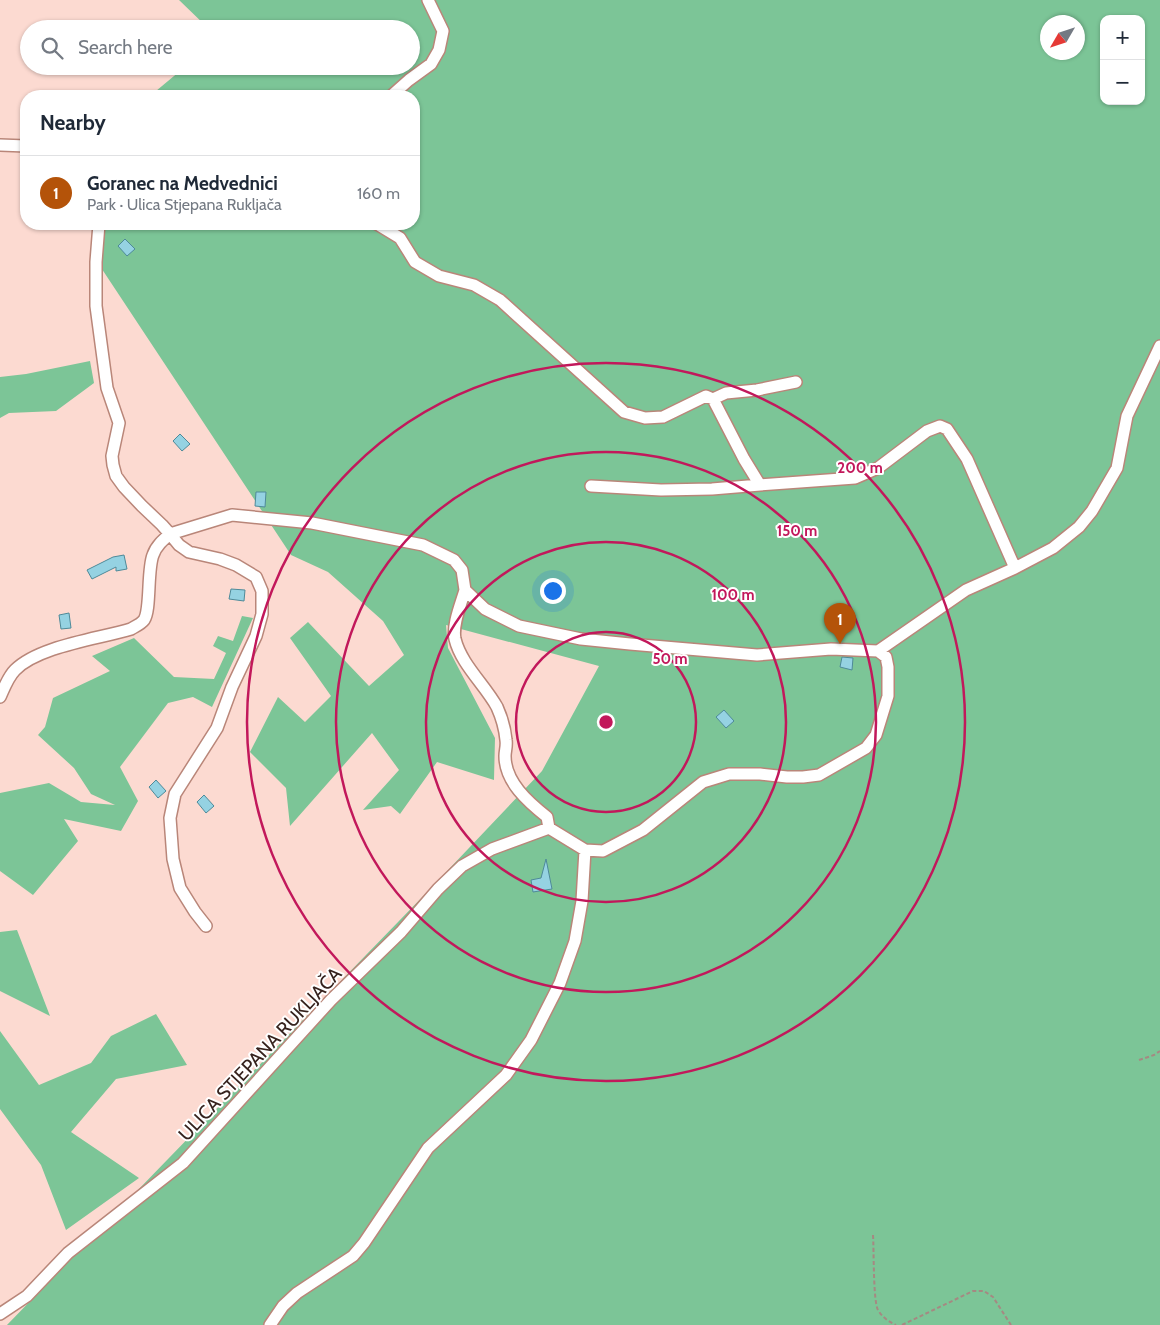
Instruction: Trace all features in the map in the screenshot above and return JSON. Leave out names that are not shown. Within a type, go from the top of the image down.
[{"type":"street","points":[[420,72],[431,64],[439,50],[443,31],[428,0]]},
{"type":"street","points":[[398,90],[417,75]]},
{"type":"street","points":[[0,145],[20,146]]},
{"type":"street","points":[[98,230],[95,277],[96,306],[107,388],[119,423],[112,456],[116,476],[124,487],[179,545],[189,552],[236,565],[256,577],[262,591],[262,614],[256,636],[232,687],[217,728],[175,794],[170,818],[173,859],[180,888],[206,926]]},
{"type":"street","points":[[387,230],[400,238],[415,262],[439,276],[474,285],[500,300],[624,412],[645,418],[663,417],[706,396],[713,399],[744,459],[760,485]]},
{"type":"street","points":[[878,651],[966,590],[1053,548],[1079,527],[1092,511],[1117,468],[1127,416],[1160,346]]},
{"type":"street","points":[[713,399],[726,393],[757,390],[796,382]]},
{"type":"street","points":[[591,486],[661,490],[712,489],[855,478],[878,468],[927,431],[940,426],[947,429],[967,459],[1015,568]]},
{"type":"street","points":[[0,697],[9,678],[24,663],[59,648],[131,629],[139,625],[145,619],[147,612],[153,555],[157,547],[170,534],[232,515],[321,525],[423,545],[454,560],[462,570],[465,590],[455,626],[455,637],[460,652],[496,706],[503,722],[508,772],[521,794],[547,817],[549,828],[585,850],[603,851],[643,830],[703,782],[729,774],[760,774],[787,777],[819,775],[866,748],[876,735],[888,696],[886,657],[878,651],[831,649],[757,654],[581,639],[519,626],[485,610],[465,590]]},
{"type":"street","name":"ULICA STJEPANA RUKLJAČA","points":[[0,1314],[28,1296],[68,1253],[183,1164],[331,1000],[401,932],[462,866],[492,849],[549,828]]},
{"type":"street","points":[[270,1325],[283,1306],[297,1293],[353,1256],[364,1243],[428,1148],[506,1075],[531,1040],[560,983],[575,941],[582,901],[585,850]]},
{"type":"path","points":[[1139,1060],[1160,1051]]},
{"type":"path","points":[[873,1235],[875,1293],[878,1309],[889,1322],[896,1325]]},
{"type":"path","points":[[902,1325],[973,1291],[984,1290],[993,1297],[1011,1325]]},
{"type":"green space","points":[[179,0],[1160,0],[1160,1325],[7,1325],[542,771],[599,666],[446,625],[448,648],[495,738],[494,780],[437,762],[400,814],[391,806],[363,810],[399,770],[372,733],[290,826],[286,788],[250,752],[278,697],[305,722],[331,696],[290,638],[308,622],[369,686],[404,655],[383,621],[328,572],[291,555],[90,251],[98,230],[420,230],[420,90],[157,90],[175,75],[420,75],[420,20],[200,20]]},
{"type":"green space","points":[[90,361],[94,383],[56,411],[9,413],[0,418],[0,377],[26,374]]},
{"type":"green space","points":[[242,616],[253,618],[212,707],[193,697],[168,703],[120,767],[138,801],[121,831],[64,819],[78,841],[33,895],[0,871],[0,793],[49,783],[81,802],[115,805],[91,794],[74,768],[38,735],[45,727],[53,698],[110,671],[92,656],[134,638],[174,677],[214,679],[226,653],[213,646],[218,636],[233,641]]},
{"type":"green space","points":[[17,930],[50,1016],[0,991],[0,932]]},
{"type":"green space","points":[[156,1014],[187,1065],[116,1079],[71,1132],[139,1178],[66,1230],[41,1165],[0,1109],[0,1031],[39,1085],[91,1063],[111,1036]]},
{"type":"building","points":[[125,239],[135,249],[127,256],[118,246]]},
{"type":"building","points":[[180,434],[190,444],[182,451],[173,441]]},
{"type":"building","points":[[256,492],[266,492],[265,507],[255,506]]},
{"type":"building","points":[[124,555],[127,569],[116,571],[116,567],[92,579],[87,570],[113,557]]},
{"type":"building","points":[[231,589],[245,590],[244,601],[229,599]]},
{"type":"building","points":[[69,613],[71,628],[61,629],[59,615]]},
{"type":"building","points":[[842,657],[853,658],[852,670],[840,667]]},
{"type":"building","points":[[724,710],[734,721],[726,728],[716,717]]},
{"type":"building","points":[[156,780],[166,791],[158,798],[149,787]]},
{"type":"building","points":[[204,795],[214,806],[206,813],[197,802]]},
{"type":"building","points":[[546,859],[552,889],[533,892],[531,880],[541,878]]},
{"type":"place","name":"Goranec na Medvednici","points":[[840,644]]}]
